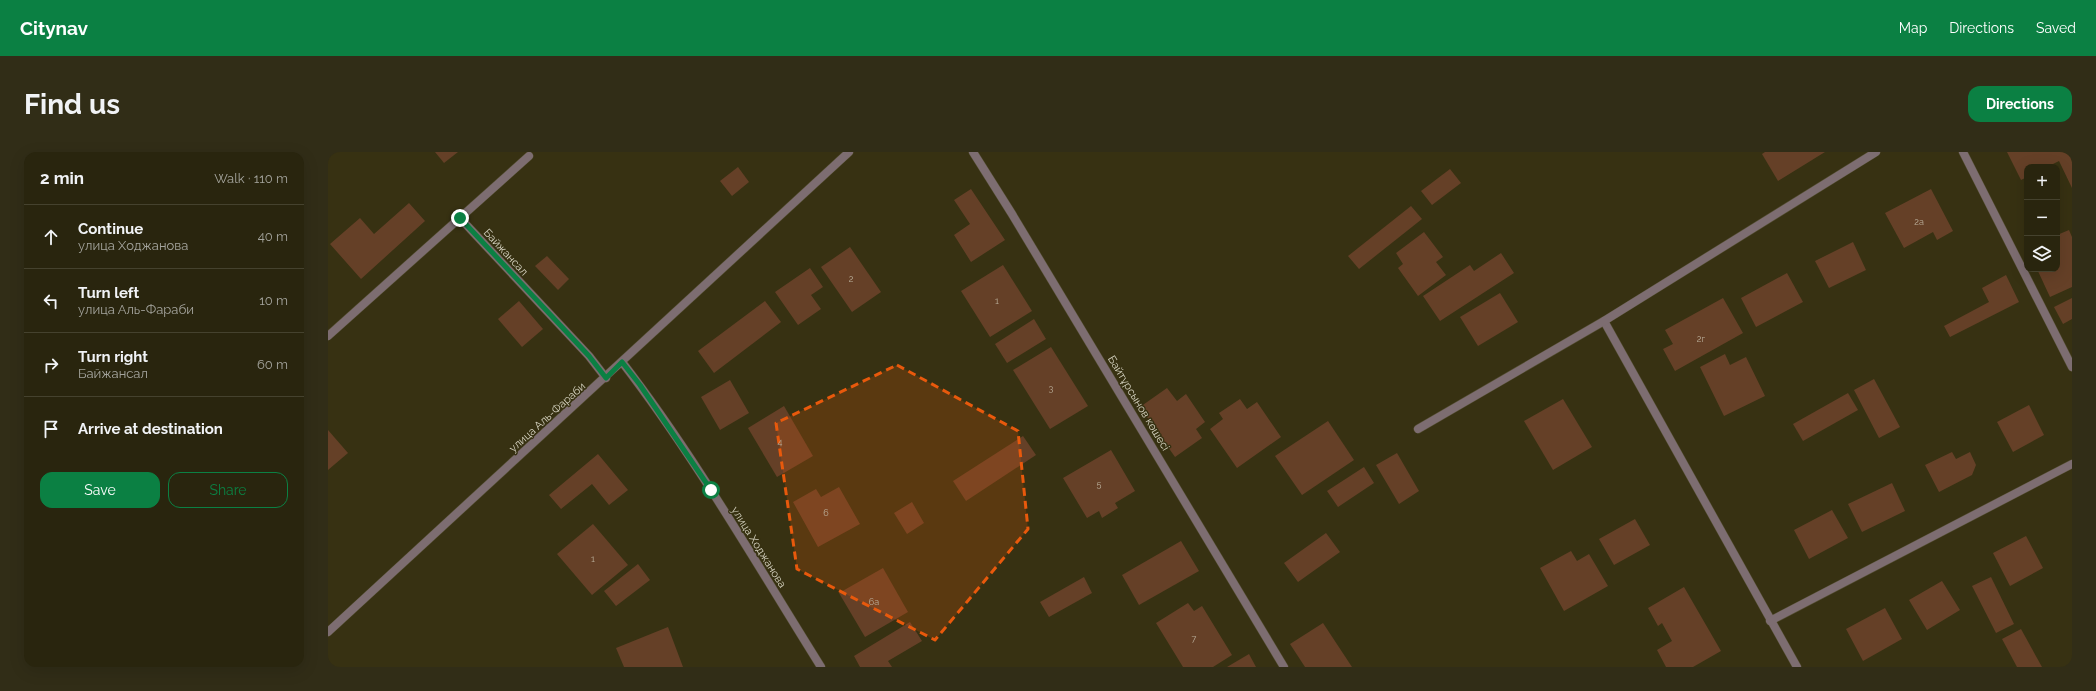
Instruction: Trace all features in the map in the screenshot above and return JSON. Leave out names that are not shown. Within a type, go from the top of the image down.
[{"type":"street","name":"улица Аль-Фараби","points":[[328,632],[606,378],[849,152]]},
{"type":"street","name":"Байтұрсынов көшесі","points":[[973,152],[1012,214],[1284,667]]},
{"type":"street","points":[[1418,429],[1604,320],[1876,152]]},
{"type":"street","points":[[1963,152],[2072,367]]},
{"type":"street","points":[[328,336],[529,156]]},
{"type":"street","name":"Байжансал","points":[[460,218],[589,356],[606,378]]},
{"type":"street","points":[[1604,320],[1770,621],[1797,667]]},
{"type":"street","name":"улица Ходжанова","points":[[622,362],[640,385],[711,490],[821,667]]},
{"type":"street","points":[[1770,621],[2072,464]]},
{"type":"highlighted area","points":[[897,365],[1018,431],[1028,529],[935,640],[797,569],[776,423]]},
{"type":"building","points":[[435,152],[458,152],[444,163]]},
{"type":"building","points":[[1765,152],[1825,152],[1778,181],[1762,154]]},
{"type":"building","points":[[2007,152],[2072,152],[2072,188],[2059,161],[2053,164],[2024,164],[2024,178],[2021,180]]},
{"type":"building","points":[[738,167],[749,182],[732,196],[720,181]]},
{"type":"building","points":[[1450,169],[1461,183],[1432,205],[1421,191]]},
{"type":"building","points":[[971,189],[1005,240],[971,262],[954,235],[970,224],[954,200]]},
{"type":"building","points":[[1931,189],[1953,231],[1937,240],[1933,232],[1904,248],[1885,213]]},
{"type":"building","points":[[409,203],[425,221],[361,279],[330,244],[360,218],[374,234]]},
{"type":"building","points":[[1411,206],[1422,219],[1359,269],[1348,256]]},
{"type":"building","points":[[2069,230],[2072,237],[2072,287],[2050,297],[2038,272],[2060,272],[2060,234]]},
{"type":"building","points":[[1424,232],[1443,257],[1436,262],[1446,275],[1418,296],[1398,268],[1403,264],[1396,253]]},
{"type":"building","points":[[1853,242],[1866,270],[1829,288],[1815,261]]},
{"type":"building","points":[[850,247],[881,292],[852,312],[821,267]]},
{"type":"building","points":[[1501,253],[1514,273],[1440,321],[1423,296],[1470,265],[1474,271]]},
{"type":"building","points":[[547,256],[569,279],[558,290],[535,266]]},
{"type":"building","points":[[1003,265],[1032,311],[990,337],[961,291]]},
{"type":"building","points":[[810,268],[823,287],[811,295],[821,309],[798,325],[775,292]]},
{"type":"building","points":[[1787,273],[1803,302],[1756,327],[1741,298]]},
{"type":"building","points":[[2006,275],[2019,302],[1950,337],[1944,326],[1989,302],[1982,288]]},
{"type":"building","points":[[1500,293],[1518,322],[1478,346],[1460,317]]},
{"type":"building","points":[[1723,298],[1743,333],[1675,371],[1663,349],[1673,344],[1665,330]]},
{"type":"building","points":[[2072,298],[2072,319],[2063,324],[2054,307]]},
{"type":"building","points":[[519,301],[543,329],[522,347],[498,319]]},
{"type":"building","points":[[765,301],[781,322],[714,373],[698,351]]},
{"type":"building","points":[[1034,319],[1046,339],[1007,363],[995,344]]},
{"type":"building","points":[[1051,347],[1088,406],[1050,429],[1013,370]]},
{"type":"building","points":[[1725,354],[1730,365],[1746,357],[1765,396],[1724,416],[1700,367]]},
{"type":"building","points":[[1874,379],[1900,427],[1879,438],[1854,390]]},
{"type":"building","points":[[730,380],[749,413],[720,430],[701,397]]},
{"type":"building","points":[[1167,388],[1177,401],[1186,394],[1205,422],[1196,429],[1202,438],[1175,457],[1140,407]]},
{"type":"building","points":[[1848,393],[1858,410],[1803,441],[1793,424]]},
{"type":"building","points":[[1240,399],[1247,409],[1257,402],[1281,437],[1237,468],[1210,429],[1223,419],[1219,413]]},
{"type":"building","points":[[1563,399],[1592,447],[1553,470],[1524,421]]},
{"type":"building","points":[[2029,405],[2044,435],[2013,452],[1997,422]]},
{"type":"building","points":[[784,406],[813,456],[777,477],[748,428]]},
{"type":"building","points":[[1328,421],[1354,460],[1302,495],[1275,456]]},
{"type":"building","points":[[328,430],[348,453],[328,470]]},
{"type":"building","points":[[1023,436],[1036,455],[966,501],[953,481]]},
{"type":"building","points":[[1111,450],[1135,491],[1115,503],[1118,508],[1102,518],[1099,511],[1087,518],[1063,478]]},
{"type":"building","points":[[1952,452],[1956,459],[1970,452],[1976,465],[1972,475],[1939,492],[1925,465]]},
{"type":"building","points":[[1397,453],[1419,491],[1399,504],[1376,465]]},
{"type":"building","points":[[598,454],[628,490],[609,505],[592,484],[561,509],[549,495]]},
{"type":"building","points":[[1364,467],[1374,483],[1338,507],[1327,491]]},
{"type":"building","points":[[1892,483],[1905,511],[1862,532],[1848,504]]},
{"type":"building","points":[[839,487],[860,524],[818,547],[793,502],[816,489],[821,497]]},
{"type":"building","points":[[912,502],[924,523],[907,534],[894,513]]},
{"type":"building","points":[[1832,510],[1848,538],[1809,559],[1794,530]]},
{"type":"building","points":[[1635,519],[1650,545],[1614,565],[1599,539]]},
{"type":"building","points":[[593,524],[628,565],[592,595],[557,554]]},
{"type":"building","points":[[1326,533],[1340,552],[1298,582],[1284,563]]},
{"type":"building","points":[[2026,536],[2043,568],[2010,586],[1993,553]]},
{"type":"building","points":[[1181,541],[1199,571],[1139,605],[1122,575]]},
{"type":"building","points":[[1571,551],[1577,561],[1589,554],[1608,586],[1564,611],[1540,568]]},
{"type":"building","points":[[638,564],[650,580],[616,606],[604,591]]},
{"type":"building","points":[[883,568],[908,612],[865,637],[839,593]]},
{"type":"building","points":[[1084,577],[1092,593],[1049,617],[1040,602]]},
{"type":"building","points":[[1991,577],[2014,624],[1996,633],[1972,586]]},
{"type":"building","points":[[1942,581],[1960,610],[1927,630],[1909,600]]},
{"type":"building","points":[[1684,587],[1721,651],[1693,667],[1666,667],[1657,650],[1672,641],[1662,623],[1658,626],[1648,608]]},
{"type":"building","points":[[1188,603],[1194,611],[1202,606],[1232,655],[1213,667],[1183,667],[1156,623]]},
{"type":"building","points":[[1885,608],[1902,639],[1863,661],[1846,629]]},
{"type":"building","points":[[910,622],[922,641],[888,661],[892,667],[860,667],[854,656]]},
{"type":"building","points":[[1323,623],[1352,667],[1305,667],[1290,644]]},
{"type":"building","points":[[668,627],[683,667],[624,667],[616,648]]},
{"type":"building","points":[[2021,629],[2042,667],[2017,667],[2002,639]]},
{"type":"building","points":[[1249,654],[1256,667],[1227,667]]},
{"type":"route","points":[[460,218],[589,356],[606,378],[622,362],[640,385],[711,490]]}]
